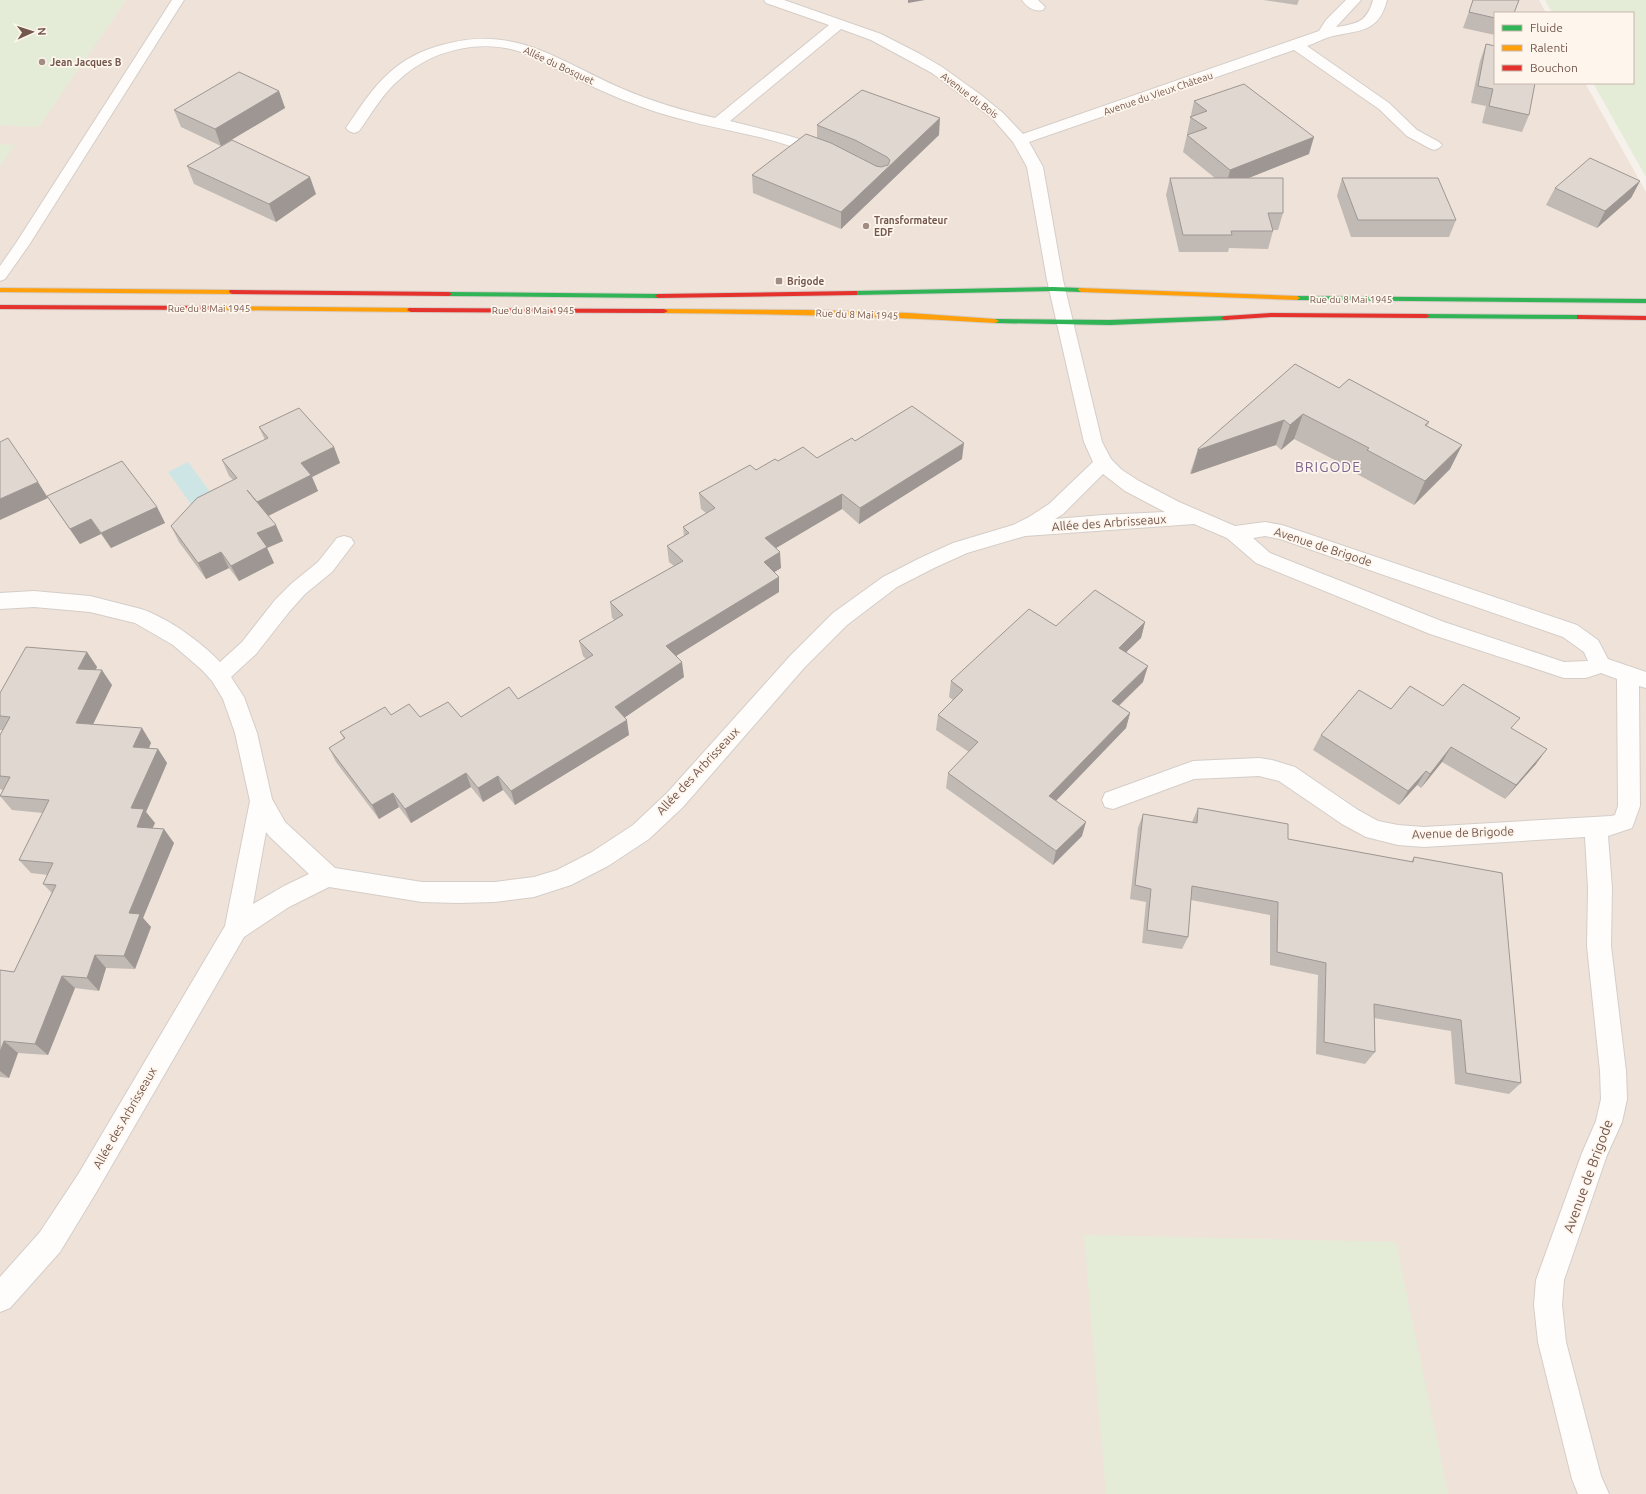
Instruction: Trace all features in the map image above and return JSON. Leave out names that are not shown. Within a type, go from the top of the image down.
[{"type":"main road","name":"Rue du 8 Mai 1945","points":[[0,290],[677,296],[1057,289],[1273,298],[1646,301]]},
{"type":"main road","name":"Rue du 8 Mai 1945","points":[[0,307],[816,312],[909,315],[986,321],[1065,324],[1178,321],[1271,315],[1646,318]]},
{"type":"street","name":"Avenue du Bois","points":[[771,0],[876,37],[937,70],[998,116],[1020,140],[1028,153],[1036,173],[1057,289]]},
{"type":"street","points":[[1325,34],[1331,23],[1354,0]]},
{"type":"street","name":"Avenue du Vieux Château","points":[[1020,140],[1296,46],[1325,34],[1342,32],[1363,25],[1376,14],[1380,0]]},
{"type":"street","points":[[719,123],[839,24]]},
{"type":"street","name":"Allée du Bosquet","points":[[354,128],[386,84],[408,65],[442,49],[484,43],[500,43],[522,47],[631,98],[680,114],[816,148],[837,156]]},
{"type":"street","points":[[1296,46],[1384,106],[1412,133],[1434,145]]},
{"type":"street","points":[[1057,289],[1065,324]]},
{"type":"street","name":"Avenue de Brigode","points":[[1065,324],[1093,442],[1103,463],[1116,475],[1132,486],[1149,496],[1234,533],[1263,558],[1437,628],[1564,670],[1586,670],[1601,665],[1637,677],[1629,806],[1624,821],[1612,826],[1424,837],[1398,835],[1374,830],[1350,817],[1287,774],[1272,769],[1259,767],[1193,770],[1113,800]]},
{"type":"street","name":"Allée des Arbrisseaux","points":[[1020,530],[1056,509],[1103,463]]},
{"type":"street","name":"Allée des Arbrisseaux","points":[[236,929],[256,914],[307,885],[329,877],[422,892],[458,893],[495,892],[534,887],[569,875],[600,859],[641,832],[675,800],[797,662],[840,619],[890,582],[926,563],[960,548],[1020,530],[1103,522],[1197,518]]},
{"type":"street","name":"Avenue de Brigode","points":[[1234,533],[1265,529],[1282,532],[1570,631],[1591,646],[1601,665]]},
{"type":"street","points":[[219,675],[249,648],[282,606],[298,589],[325,567],[344,543]]},
{"type":"street","name":"Allée des Arbrisseaux","points":[[0,601],[34,599],[90,604],[141,617],[180,639],[209,664],[219,675],[233,697],[246,733],[261,802],[278,829],[313,864],[329,877]]},
{"type":"street","name":"Allée des Arbrisseaux","points":[[0,1298],[50,1242],[88,1182],[236,929],[261,802]]},
{"type":"street","name":"Avenue de Brigode","points":[[1594,1494],[1587,1479],[1552,1342],[1548,1305],[1550,1280],[1595,1153],[1609,1122],[1614,1099],[1613,1072],[1599,946],[1600,888],[1596,827]]},
{"type":"lane","points":[[0,276],[22,245],[178,0]]},
{"type":"shaded area","points":[[0,0],[1539,0],[1545,12],[1494,12],[1494,84],[1586,84],[1646,192],[1646,1494],[0,1494]]},
{"type":"green space","name":"Jean Jacques B","points":[[0,0],[126,0],[39,127],[0,125]]},
{"type":"green space","points":[[1545,0],[1646,0],[1646,177],[1594,84],[1634,84],[1634,12],[1551,12]]},
{"type":"green space","points":[[0,144],[15,145],[0,166]]},
{"type":"green space","points":[[1084,1235],[1396,1242],[1448,1494],[1106,1494]]},
{"type":"water","points":[[188,462],[214,497],[193,507],[168,472]]},
{"type":"building","points":[[1473,0],[1519,0],[1514,12],[1494,12],[1494,18],[1469,12]]},
{"type":"building","points":[[1486,44],[1494,46],[1494,84],[1535,84],[1529,115],[1489,106],[1493,89],[1478,86]]},
{"type":"building","points":[[239,72],[279,91],[215,129],[174,110]]},
{"type":"building","points":[[1244,84],[1314,137],[1230,170],[1187,135],[1207,128],[1190,117],[1207,111],[1194,101]]},
{"type":"building","points":[[862,90],[940,118],[841,212],[752,175],[806,134],[831,143],[876,166],[881,167],[888,165],[890,160],[887,157],[855,140],[817,125]]},
{"type":"building","points":[[232,140],[310,177],[269,204],[187,166]]},
{"type":"building","points":[[1590,158],[1640,181],[1605,211],[1555,188]]},
{"type":"building","points":[[1170,178],[1283,178],[1283,213],[1268,213],[1273,231],[1231,231],[1232,235],[1183,235]]},
{"type":"building","points":[[1342,178],[1438,178],[1456,220],[1358,220]]},
{"type":"building","points":[[1295,364],[1339,388],[1349,379],[1429,422],[1425,425],[1462,445],[1425,481],[1367,450],[1369,448],[1303,414],[1290,425],[1284,420],[1198,450]]},
{"type":"building","points":[[912,406],[964,443],[860,508],[842,494],[765,538],[780,552],[764,562],[779,577],[666,646],[682,662],[615,707],[627,720],[511,791],[498,776],[478,788],[466,773],[405,809],[393,793],[372,805],[329,748],[345,738],[340,732],[385,707],[391,715],[409,704],[420,717],[448,702],[461,717],[509,687],[518,699],[593,655],[579,641],[623,615],[610,602],[683,561],[667,546],[689,533],[683,527],[715,508],[699,493],[750,465],[756,470],[775,459],[778,461],[803,447],[817,458],[852,438],[855,441]]},
{"type":"building","points":[[299,408],[334,447],[301,463],[311,475],[257,502],[247,490],[276,525],[257,533],[267,547],[231,566],[221,552],[198,563],[171,526],[197,498],[237,478],[222,460],[268,438],[259,427]]},
{"type":"building","points":[[8,438],[38,482],[0,499],[0,442]]},
{"type":"building","points":[[122,461],[157,507],[101,533],[91,519],[70,529],[47,496]]},
{"type":"building","points":[[1095,590],[1145,622],[1119,648],[1148,666],[1112,701],[1130,713],[1049,796],[1086,822],[1056,851],[948,773],[978,742],[938,715],[963,690],[951,681],[1029,609],[1056,626]]},
{"type":"building","points":[[26,647],[87,652],[78,669],[102,670],[76,723],[142,728],[133,747],[158,749],[131,808],[144,809],[137,827],[164,829],[129,913],[140,914],[124,956],[95,955],[87,978],[62,976],[35,1044],[4,1041],[0,1052],[0,970],[14,972],[56,885],[43,884],[53,863],[19,860],[49,800],[0,796],[10,777],[0,776],[0,735],[10,717],[0,716],[0,693]]},
{"type":"building","points":[[1463,684],[1520,718],[1511,728],[1547,749],[1516,785],[1451,747],[1430,774],[1426,771],[1408,791],[1321,735],[1359,690],[1391,709],[1410,686],[1443,706]]},
{"type":"building","points":[[1198,808],[1288,824],[1288,839],[1413,862],[1414,857],[1502,873],[1521,1083],[1466,1073],[1461,1020],[1374,1004],[1375,1052],[1324,1042],[1326,963],[1277,952],[1278,902],[1192,886],[1188,937],[1147,930],[1151,889],[1135,885],[1143,814],[1197,823]]},
{"type":"traffic: fast","points":[[855,293],[1053,289],[1081,290]]},
{"type":"traffic: fast","points":[[449,294],[658,296]]},
{"type":"traffic: fast","points":[[1297,298],[1646,301]]},
{"type":"traffic: fast","points":[[1426,316],[1580,317]]},
{"type":"traffic: fast","points":[[995,321],[1110,322],[1225,318]]},
{"type":"traffic: slow","points":[[0,290],[232,292]]},
{"type":"traffic: slow","points":[[1081,290],[1297,298]]},
{"type":"traffic: slow","points":[[218,308],[411,310]]},
{"type":"traffic: slow","points":[[664,311],[808,312],[909,315],[995,321]]},
{"type":"traffic: jam","points":[[232,292],[449,294]]},
{"type":"traffic: jam","points":[[658,296],[855,293]]},
{"type":"traffic: jam","points":[[0,307],[218,308]]},
{"type":"traffic: jam","points":[[411,310],[664,311]]},
{"type":"traffic: jam","points":[[1225,318],[1271,315],[1426,316]]},
{"type":"traffic: jam","points":[[1580,317],[1646,318]]},
{"type":"place","name":"Jean Jacques B","points":[[42,62]]},
{"type":"place","name":"Transformateur EDF","points":[[866,226]]},
{"type":"place","name":"Brigode","points":[[779,281]]},
{"type":"district","name":"BRIGODE","points":[[1328,467]]}]
